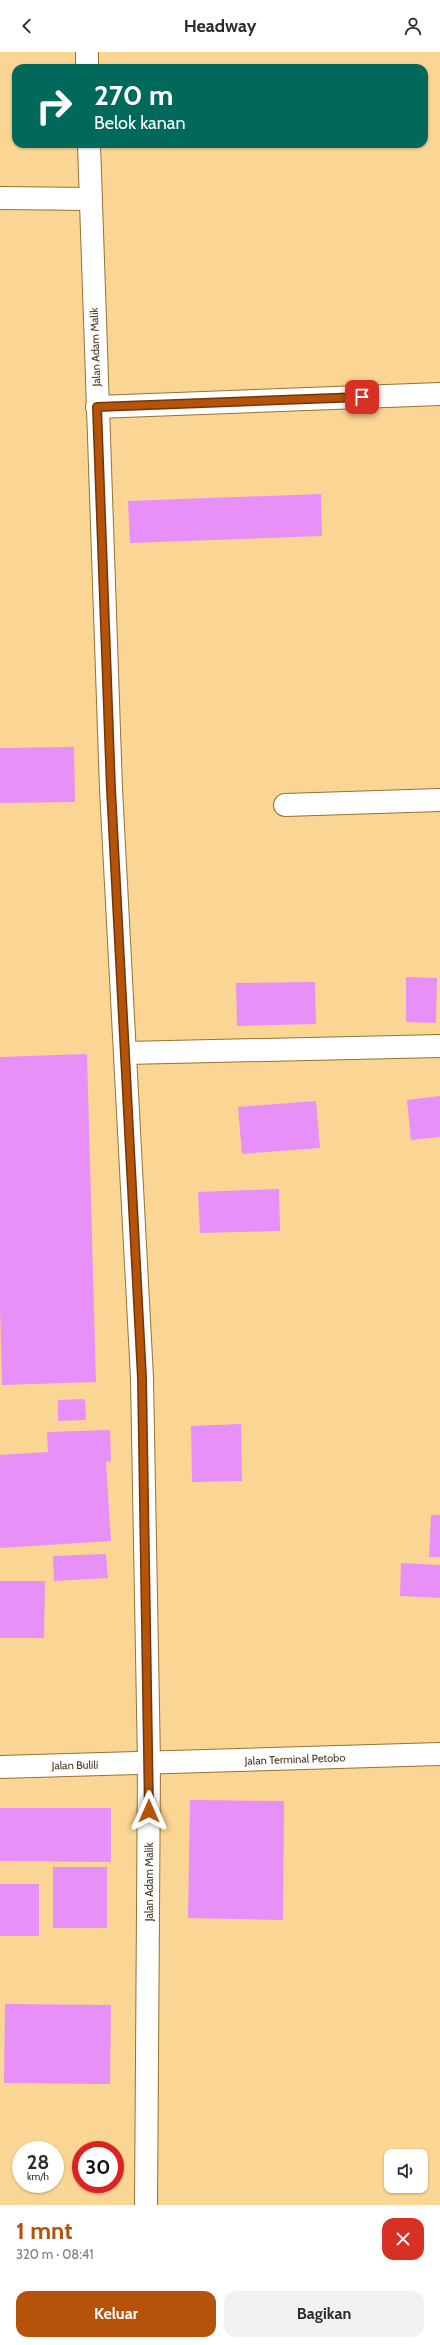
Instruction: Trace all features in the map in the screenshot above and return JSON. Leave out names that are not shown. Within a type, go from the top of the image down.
[{"type":"street","points":[[87,52],[87,64]]},
{"type":"street","name":"Jalan Adam Malik","points":[[89,148],[111,789],[142,1378],[150,1764],[146,2205]]},
{"type":"street","points":[[0,198],[90,199]]},
{"type":"street","points":[[97,407],[440,394]]},
{"type":"street","points":[[285,805],[440,800]]},
{"type":"street","points":[[126,1053],[440,1046]]},
{"type":"street","name":"Jalan Terminal Petobo","points":[[150,1764],[440,1754]]},
{"type":"street","name":"Jalan Bulili","points":[[0,1767],[150,1764]]},
{"type":"building","points":[[321,494],[322,536],[130,543],[128,501]]},
{"type":"building","points":[[74,747],[75,802],[0,803],[0,748]]},
{"type":"building","points":[[406,977],[437,978],[436,1023],[406,1022]]},
{"type":"building","points":[[315,982],[316,1024],[237,1026],[236,983]]},
{"type":"building","points":[[87,1054],[96,1382],[2,1385],[0,1306],[0,1057]]},
{"type":"building","points":[[440,1096],[440,1137],[411,1140],[407,1100]]},
{"type":"building","points":[[316,1101],[320,1148],[242,1154],[238,1107]]},
{"type":"building","points":[[279,1189],[280,1231],[200,1233],[198,1192]]},
{"type":"building","points":[[85,1399],[86,1420],[58,1421],[58,1400]]},
{"type":"building","points":[[241,1424],[242,1481],[192,1482],[191,1426]]},
{"type":"building","points":[[110,1430],[111,1461],[106,1462],[111,1541],[0,1548],[0,1455],[48,1452],[47,1432]]},
{"type":"building","points":[[431,1515],[440,1515],[440,1557],[429,1557]]},
{"type":"building","points":[[106,1554],[108,1578],[54,1581],[53,1556]]},
{"type":"building","points":[[401,1563],[440,1565],[440,1598],[400,1596]]},
{"type":"building","points":[[0,1581],[45,1581],[44,1638],[0,1638]]},
{"type":"building","points":[[190,1800],[284,1801],[283,1920],[188,1918]]},
{"type":"building","points":[[0,1808],[111,1808],[111,1862],[0,1861]]},
{"type":"building","points":[[53,1867],[107,1867],[107,1928],[53,1928]]},
{"type":"building","points":[[0,1884],[39,1884],[39,1936],[0,1936]]},
{"type":"building","points":[[5,2004],[111,2005],[110,2084],[4,2083]]},
{"type":"route","points":[[149,1811],[150,1764],[142,1378],[111,789],[97,407],[362,397]]}]
